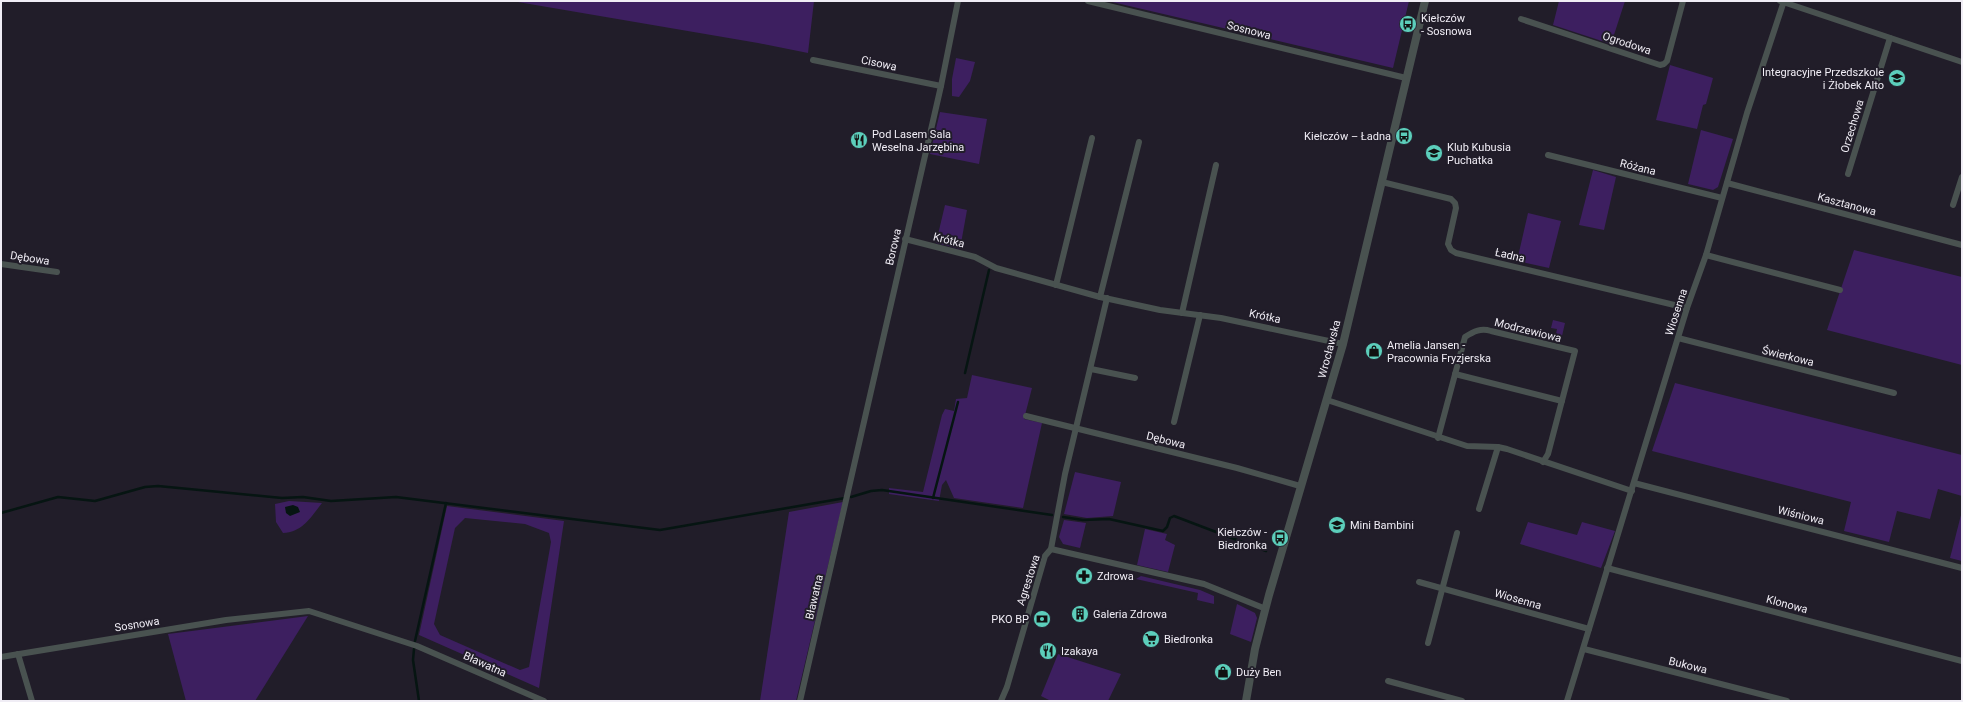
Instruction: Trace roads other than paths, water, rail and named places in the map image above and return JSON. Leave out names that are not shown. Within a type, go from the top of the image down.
[{"type":"street","name":"Borowa","points":[[847,498],[941,86],[958,1]]},
{"type":"street","name":"Sosnowa","points":[[1088,1],[1406,78]]},
{"type":"street","name":"Wrocławska","points":[[1246,701],[1254,657],[1266,609],[1300,486],[1343,344],[1425,1]]},
{"type":"street","name":"Ogrodowa","points":[[1520,19],[1664,64],[1667,61],[1683,1]]},
{"type":"street","points":[[1783,1],[1962,62]]},
{"type":"street","name":"Wiosenna","points":[[1568,701],[1687,308],[1706,255],[1722,198],[1783,1]]},
{"type":"street","name":"Orzechowa","points":[[1848,174],[1890,38]]},
{"type":"street","name":"Cisowa","points":[[813,60],[941,86]]},
{"type":"street","points":[[1056,285],[1092,138]]},
{"type":"street","points":[[1100,297],[1139,142]]},
{"type":"street","name":"Różana","points":[[1548,155],[1722,198]]},
{"type":"street","points":[[1182,313],[1216,165]]},
{"type":"street","points":[[1953,205],[1962,177]]},
{"type":"street","name":"Ładna","points":[[1382,182],[1451,199],[1455,203],[1456,208],[1448,244],[1451,250],[1456,253],[1687,308]]},
{"type":"street","name":"Kasztanowa","points":[[1727,183],[1962,245]]},
{"type":"street","name":"Krótka","points":[[905,239],[981,258],[996,268],[1100,297],[1182,313],[1272,328],[1343,344]]},
{"type":"street","points":[[1706,255],[1840,290]]},
{"type":"street","name":"Dębowa","points":[[1,264],[57,272]]},
{"type":"street","points":[[1075,428],[1107,298]]},
{"type":"street","points":[[1174,422],[1200,315]]},
{"type":"street","name":"Modrzewiowa","points":[[1438,438],[1465,337],[1474,331],[1483,329],[1576,352],[1548,454],[1544,462]]},
{"type":"street","name":"Świerkowa","points":[[1678,338],[1894,393]]},
{"type":"street","points":[[1091,368],[1135,378]]},
{"type":"street","points":[[1455,374],[1562,402]]},
{"type":"street","points":[[1327,400],[1438,438],[1467,446],[1498,447],[1632,491]]},
{"type":"street","name":"Dębowa","points":[[1026,416],[1237,468],[1300,486]]},
{"type":"street","name":"Agrestowa","points":[[1001,701],[1007,687],[1045,556],[1051,549],[1075,428]]},
{"type":"street","points":[[1479,509],[1498,447]]},
{"type":"street","name":"Wiśniowa","points":[[1634,483],[1962,568]]},
{"type":"street","name":"Bławatna","points":[[800,701],[847,498]]},
{"type":"street","points":[[1428,642],[1457,533]]},
{"type":"street","points":[[1051,549],[1204,584],[1266,609]]},
{"type":"street","name":"Klonowa","points":[[1608,568],[1962,660]]},
{"type":"street","name":"Wiosenna","points":[[1419,582],[1589,629]]},
{"type":"street","name":"Sosnowa","points":[[1,657],[226,620],[309,611],[317,612],[417,646]]},
{"type":"street","name":"Bławatna","points":[[417,646],[544,701]]},
{"type":"street","name":"Bukowa","points":[[1584,649],[1787,701]]},
{"type":"street","points":[[18,654],[32,701]]},
{"type":"street","points":[[1388,681],[1462,701]]},
{"type":"waterway","points":[[965,373],[989,270]]},
{"type":"waterway","points":[[933,498],[958,402]]},
{"type":"waterway","points":[[1,513],[58,497],[95,501],[145,487],[158,486],[282,498],[303,497],[331,501],[396,497],[660,530],[845,498]]},
{"type":"waterway","points":[[851,497],[871,491],[882,490],[1052,515]]},
{"type":"waterway","points":[[415,641],[446,503]]},
{"type":"waterway","points":[[1063,517],[1083,520],[1109,519],[1163,531],[1167,527],[1170,518],[1174,516],[1266,551]]},
{"type":"waterway","points":[[414,649],[413,660],[419,701]]},
{"type":"place","name":"Kiełczów - Sosnowa","points":[[1408,24]]},
{"type":"place","name":"Integracyjne Przedszkole i Żłobek Alto","points":[[1897,78]]},
{"type":"place","name":"Kiełczów – Ładna","points":[[1404,136]]},
{"type":"place","name":"Pod Lasem Sala Weselna Jarzębina","points":[[859,140]]},
{"type":"place","name":"Klub Kubusia Puchatka","points":[[1434,153]]},
{"type":"place","name":"Amelia Jansen - Pracownia Fryzjerska","points":[[1374,351]]},
{"type":"place","name":"Mini Bambini","points":[[1337,525]]},
{"type":"place","name":"Kiełczów - Biedronka","points":[[1280,538]]},
{"type":"place","name":"Zdrowa","points":[[1084,576]]},
{"type":"place","name":"Galeria Zdrowa","points":[[1080,614]]},
{"type":"place","name":"PKO BP","points":[[1042,619]]},
{"type":"place","name":"Biedronka","points":[[1151,639]]},
{"type":"place","name":"Izakaya","points":[[1048,651]]},
{"type":"place","name":"Duży Ben","points":[[1223,672]]}]
